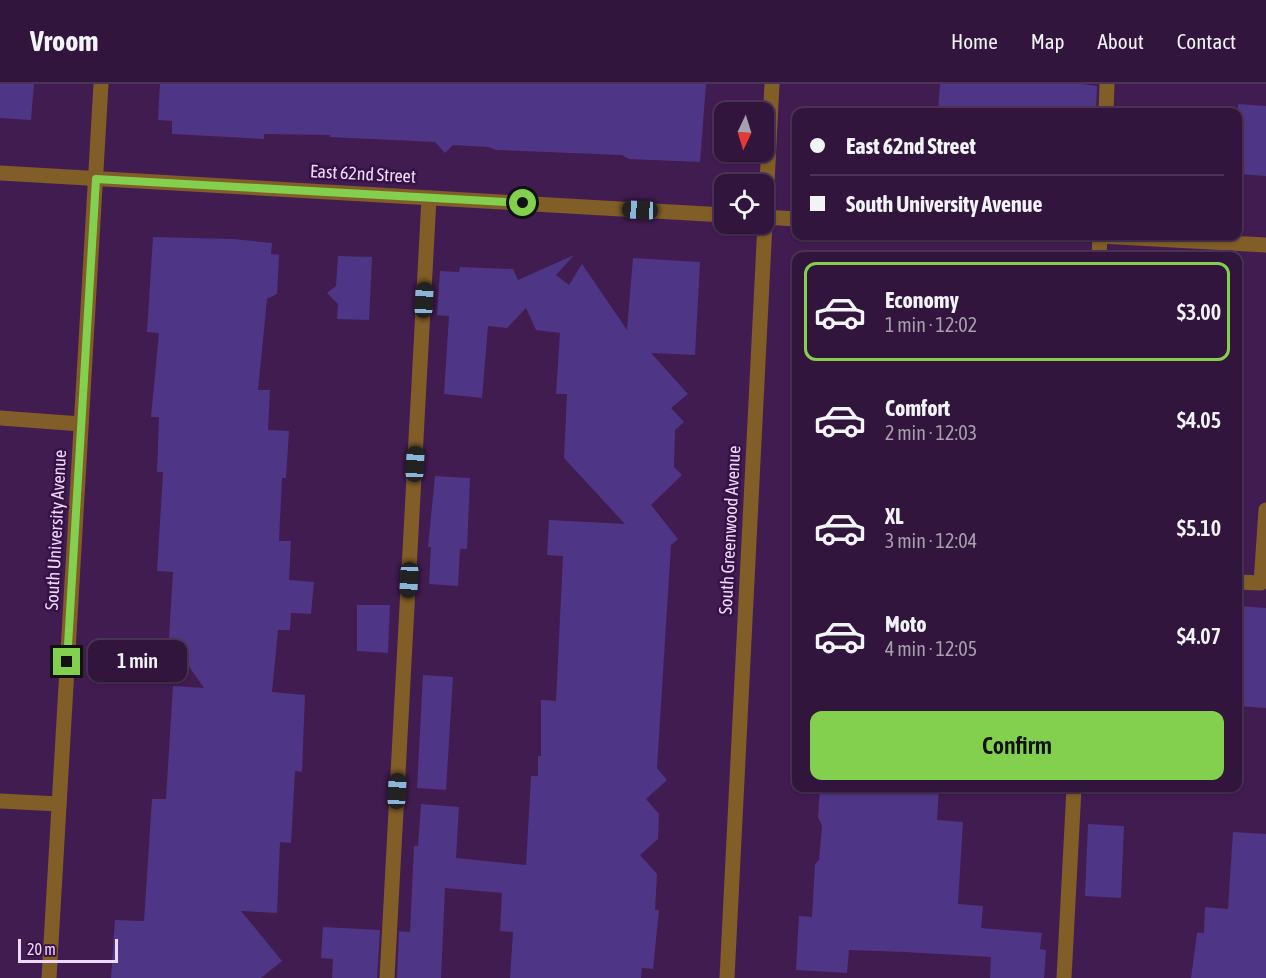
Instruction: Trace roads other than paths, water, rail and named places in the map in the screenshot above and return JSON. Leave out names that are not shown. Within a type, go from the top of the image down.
[{"type":"street","name":"South University Avenue","points":[[49,978],[101,84]]},
{"type":"street","name":"South Greenwood Avenue","points":[[767,174],[772,84]]},
{"type":"street","points":[[1106,108],[1107,84]]},
{"type":"street","name":"East 62nd Street","points":[[0,173],[714,214]]},
{"type":"street","points":[[387,978],[429,198]]},
{"type":"street","points":[[774,218],[792,219]]},
{"type":"street","name":"South Greenwood Avenue","points":[[727,978],[764,234]]},
{"type":"street","points":[[1174,240],[1266,245]]},
{"type":"street","points":[[0,418],[81,424]]},
{"type":"street","points":[[1242,582],[1261,583],[1266,510]]},
{"type":"street","points":[[1064,978],[1074,792]]},
{"type":"street","points":[[0,801],[59,804]]}]
